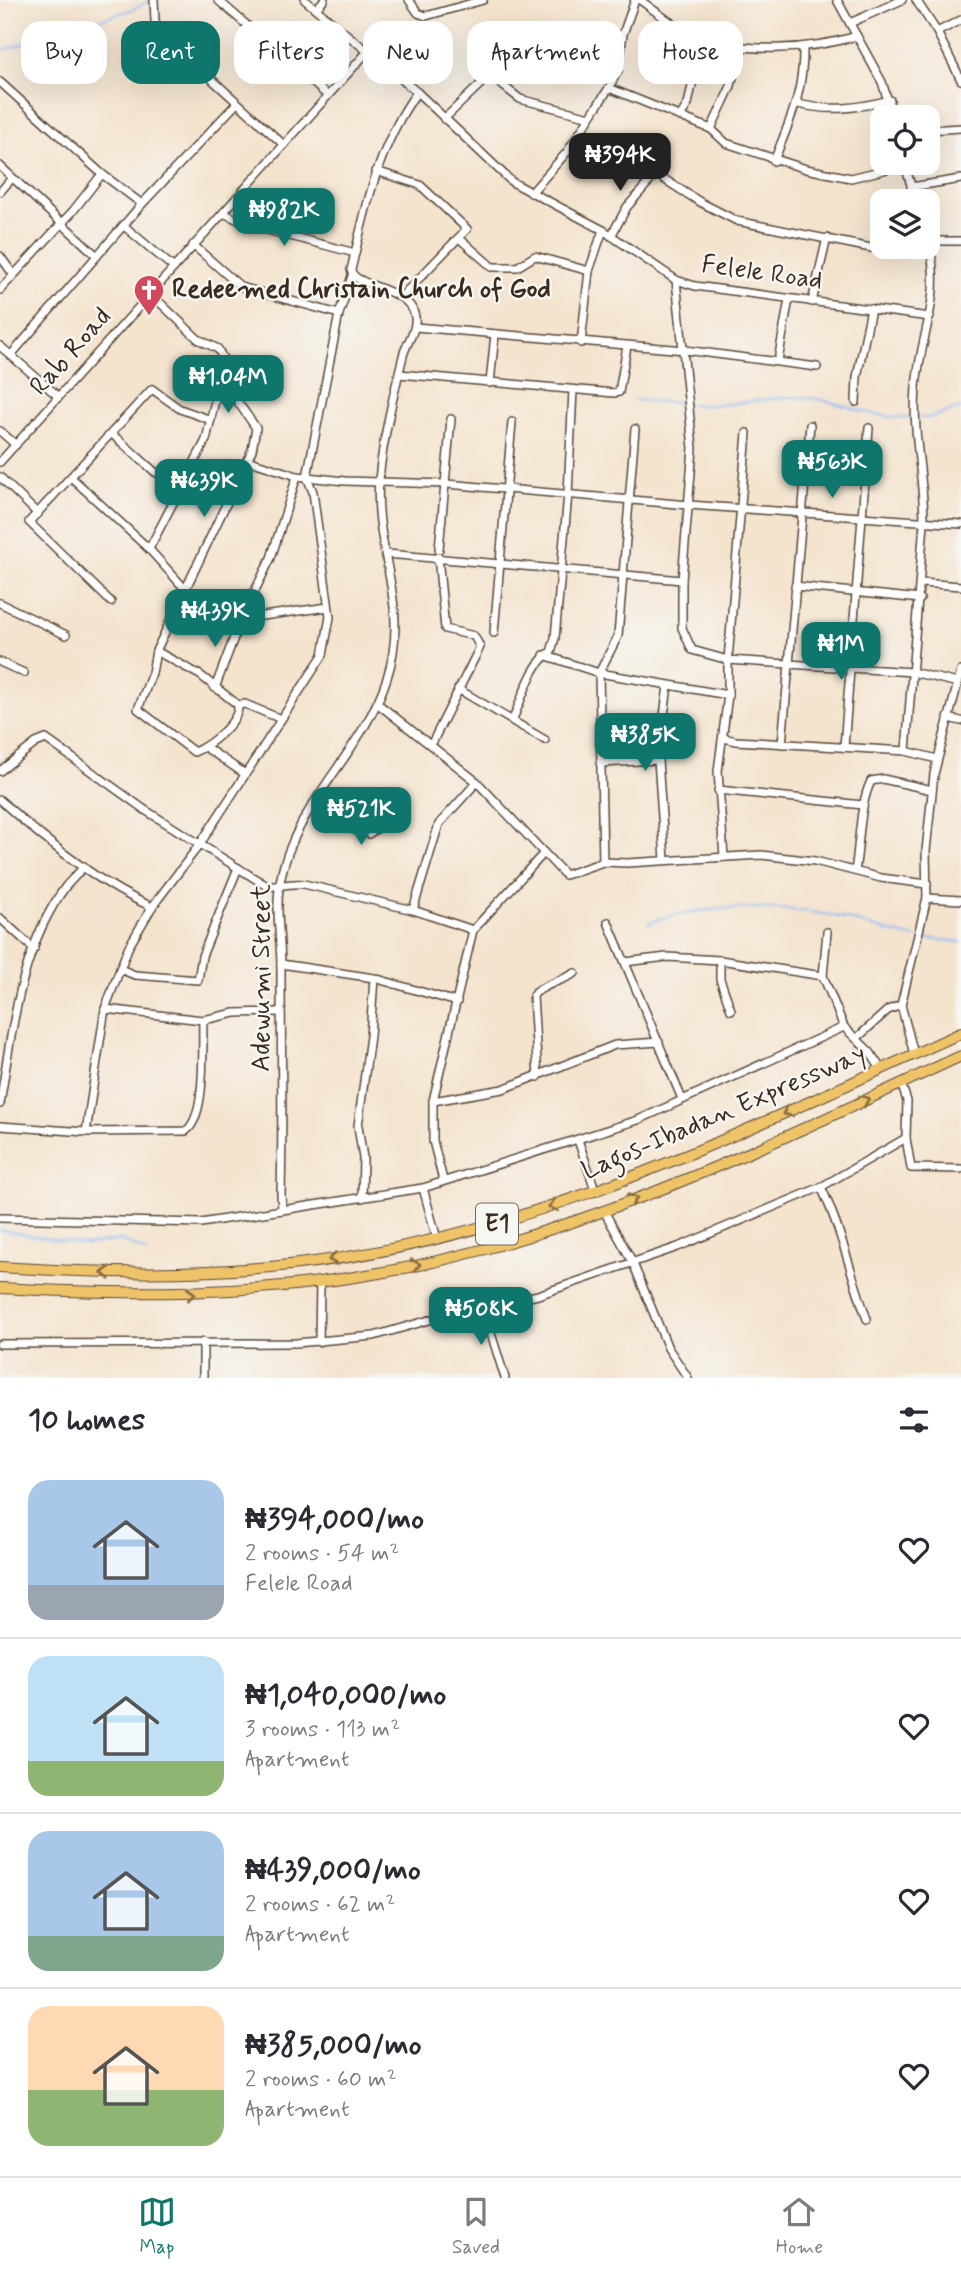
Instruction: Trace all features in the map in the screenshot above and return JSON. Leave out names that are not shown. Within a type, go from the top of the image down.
[{"type":"highway","name":"Lagos-Ibadan Expressway","points":[[0,1268],[139,1274],[214,1272],[292,1265],[437,1239],[596,1192],[694,1154],[961,1033]]},
{"type":"highway","name":"Lagos-Ibadan Expressway","points":[[0,1288],[193,1294],[320,1283],[381,1273],[505,1243],[604,1211],[713,1167],[961,1056]]},
{"type":"street","points":[[153,0],[155,21],[161,33],[284,145]]},
{"type":"street","points":[[218,0],[327,95]]},
{"type":"street","name":"Felele Road","points":[[305,0],[363,47]]},
{"type":"street","points":[[316,9],[324,0]]},
{"type":"street","points":[[409,0],[418,13],[426,16],[483,0]]},
{"type":"street","points":[[531,194],[568,152],[618,70],[623,34],[637,0],[669,21]]},
{"type":"street","points":[[837,0],[858,36],[891,105]]},
{"type":"street","points":[[850,23],[902,0]]},
{"type":"street","points":[[916,0],[937,33],[961,80]]},
{"type":"street","points":[[937,33],[961,20]]},
{"type":"street","points":[[743,46],[803,47],[858,36]]},
{"type":"street","points":[[774,160],[798,104],[803,79],[803,47]]},
{"type":"street","name":"Rab Road","points":[[0,462],[363,56]]},
{"type":"street","points":[[0,82],[102,174],[142,204]]},
{"type":"street","name":"Felele Road","points":[[407,84],[498,171],[531,194],[571,211],[603,230],[676,280],[695,286],[930,317]]},
{"type":"street","points":[[444,119],[478,84]]},
{"type":"street","points":[[501,84],[520,99],[590,117]]},
{"type":"street","points":[[681,115],[688,104],[692,84]]},
{"type":"street","points":[[710,129],[731,84]]},
{"type":"street","points":[[608,88],[681,115],[710,129],[726,143],[774,160],[851,178],[870,173]]},
{"type":"street","points":[[86,1132],[105,1009],[120,969],[152,907],[200,844],[323,655],[328,637],[328,607],[313,492],[307,477],[339,314],[352,276],[355,253],[376,171],[393,127],[416,92]]},
{"type":"street","points":[[798,104],[823,110],[840,110],[890,100]]},
{"type":"street","points":[[10,355],[142,204],[237,103]]},
{"type":"street","points":[[940,129],[961,128]]},
{"type":"street","points":[[608,158],[647,181]]},
{"type":"street","points":[[0,166],[97,256]]},
{"type":"street","points":[[376,171],[412,182],[427,190],[467,229],[401,297]]},
{"type":"street","points":[[0,290],[62,223],[102,174]]},
{"type":"street","points":[[611,236],[627,207],[647,181],[656,174],[700,202],[737,220],[870,248]]},
{"type":"street","points":[[907,175],[911,187],[961,179]]},
{"type":"street","points":[[0,192],[12,178]]},
{"type":"street","points":[[223,212],[252,226],[355,253]]},
{"type":"street","points":[[124,226],[174,268]]},
{"type":"street","points":[[581,343],[589,271],[603,230]]},
{"type":"street","points":[[459,238],[492,267],[517,267],[535,256],[589,271]]},
{"type":"street","points":[[812,302],[827,238]]},
{"type":"street","points":[[940,241],[961,241]]},
{"type":"street","points":[[193,245],[241,288],[339,314]]},
{"type":"street","points":[[0,256],[13,274]]},
{"type":"street","points":[[906,751],[924,523],[924,492],[915,418],[916,386],[936,274],[932,259]]},
{"type":"street","points":[[352,276],[401,297],[414,310],[415,327],[685,350],[817,367]]},
{"type":"street","points":[[676,280],[693,448],[682,580],[682,628],[687,643],[692,650],[728,660],[912,672],[958,683]]},
{"type":"street","points":[[149,549],[206,440],[223,368],[222,354],[198,340],[151,294]]},
{"type":"street","points":[[778,361],[789,299]]},
{"type":"street","points":[[856,402],[857,377],[871,309]]},
{"type":"street","name":"Adewumi Street","points":[[282,1210],[279,883],[294,837],[377,703],[387,678],[398,625],[379,483],[386,424],[409,337],[415,327]]},
{"type":"street","points":[[490,383],[495,334]]},
{"type":"street","points":[[0,346],[59,397]]},
{"type":"street","points":[[400,374],[618,392],[627,346]]},
{"type":"street","points":[[223,368],[235,398],[256,428],[247,460],[156,652],[152,673],[138,709],[194,752],[205,747],[236,717],[238,705]]},
{"type":"street","points":[[111,602],[29,525],[29,522],[152,389],[180,409],[211,420]]},
{"type":"street","points":[[513,719],[543,655],[551,652],[555,638],[568,494],[573,390]]},
{"type":"street","points":[[431,745],[481,647],[474,636],[445,629],[439,553],[451,419]]},
{"type":"street","points":[[494,633],[513,422]]},
{"type":"street","points":[[782,744],[800,511],[810,425]]},
{"type":"street","points":[[844,747],[870,428]]},
{"type":"street","points":[[603,862],[599,673],[618,636],[635,429]]},
{"type":"street","points":[[0,431],[16,445]]},
{"type":"street","points":[[724,857],[718,790],[719,756],[724,738],[728,695],[728,660],[747,433]]},
{"type":"street","points":[[112,434],[155,472],[182,486]]},
{"type":"street","points":[[247,460],[307,477],[507,488],[690,505],[961,524]]},
{"type":"street","points":[[215,688],[241,620],[271,558],[298,475]]},
{"type":"street","points":[[0,477],[38,514]]},
{"type":"street","points":[[72,478],[149,549],[185,589]]},
{"type":"street","points":[[387,554],[439,553],[501,565],[682,580]]},
{"type":"street","points":[[921,583],[961,586]]},
{"type":"street","points":[[794,586],[920,599]]},
{"type":"street","points":[[0,603],[66,635]]},
{"type":"street","points":[[241,620],[328,607]]},
{"type":"street","points":[[156,652],[200,675],[238,705],[245,704],[281,719]]},
{"type":"street","points":[[543,655],[599,673],[728,695]]},
{"type":"street","points":[[0,662],[24,673]]},
{"type":"street","points":[[915,1054],[901,1004],[927,898],[932,790],[937,759],[961,671]]},
{"type":"street","points":[[665,860],[659,760],[668,686]]},
{"type":"street","points":[[458,689],[545,740]]},
{"type":"street","points":[[377,703],[477,782],[565,875],[603,862],[761,855],[802,859],[927,884]]},
{"type":"street","points":[[948,718],[961,721]]},
{"type":"street","points":[[724,738],[906,751],[937,759]]},
{"type":"street","points":[[0,771],[36,743],[46,739],[145,810],[267,886],[273,888],[279,883],[304,884],[413,910],[473,930]]},
{"type":"street","points":[[205,747],[245,774]]},
{"type":"street","points":[[600,763],[659,760]]},
{"type":"street","points":[[855,871],[863,823],[863,805],[871,780],[875,778],[932,790]]},
{"type":"street","points":[[413,910],[439,824],[477,782]]},
{"type":"street","points":[[718,790],[863,805]]},
{"type":"street","points":[[315,802],[339,825],[369,834],[379,827],[391,799]]},
{"type":"street","points":[[0,800],[31,828],[85,866],[152,907]]},
{"type":"street","points":[[443,1180],[433,1141],[433,1101],[473,930],[544,853]]},
{"type":"street","points":[[0,1104],[4,1052],[19,991],[34,949],[64,890],[85,866]]},
{"type":"street","points":[[120,969],[135,975],[198,980],[202,956],[238,868]]},
{"type":"street","points":[[927,898],[961,900]]},
{"type":"street","points":[[0,918],[34,949]]},
{"type":"street","points":[[608,922],[682,1099]]},
{"type":"street","points":[[827,932],[823,976],[844,1027],[857,1038],[881,1069]]},
{"type":"street","points":[[625,962],[667,957],[720,960],[823,976]]},
{"type":"street","points":[[720,960],[720,979],[731,1010]]},
{"type":"street","points":[[281,964],[374,978],[457,1002]]},
{"type":"street","points":[[538,1077],[533,996],[538,989],[558,984],[575,973]]},
{"type":"street","points":[[362,1198],[363,1158],[358,1126],[370,1036],[374,978]]},
{"type":"street","points":[[857,1038],[886,1012],[901,1004]]},
{"type":"street","points":[[105,1009],[203,1020],[234,1013],[281,1012]]},
{"type":"street","points":[[0,1126],[86,1132],[178,1132],[190,1129],[199,1107],[203,1020]]},
{"type":"street","points":[[0,1218],[201,1223],[423,1188],[638,1120],[844,1027]]},
{"type":"street","points":[[433,1101],[503,1089],[615,1045],[659,1042]]},
{"type":"street","points":[[901,1083],[907,1101],[906,1138],[911,1168],[961,1169]]},
{"type":"street","points":[[0,1344],[319,1342],[374,1336],[538,1295],[678,1247],[821,1187],[906,1138]]},
{"type":"street","points":[[578,1140],[596,1192]]},
{"type":"street","points":[[821,1187],[834,1212],[841,1246],[867,1319]]},
{"type":"street","points":[[423,1188],[437,1239]]},
{"type":"street","points":[[604,1211],[632,1261],[668,1348],[688,1378]]},
{"type":"street","points":[[319,1342],[320,1283]]},
{"type":"street","points":[[483,1308],[505,1378]]},
{"type":"street","points":[[203,1342],[203,1378]]},
{"type":"waterway","points":[[0,51],[134,9],[150,0]]},
{"type":"waterway","points":[[691,404],[802,397],[863,412],[913,418]]},
{"type":"waterway","points":[[634,400],[686,403]]},
{"type":"waterway","points":[[919,418],[961,408]]},
{"type":"waterway","points":[[648,923],[719,909],[774,909],[825,914],[915,937]]},
{"type":"waterway","points":[[920,938],[961,942]]},
{"type":"waterway","points":[[0,1230],[87,1245],[121,1240],[146,1252]]},
{"type":"place","name":"Redeemed Christain Church of God","points":[[149,317]]}]
